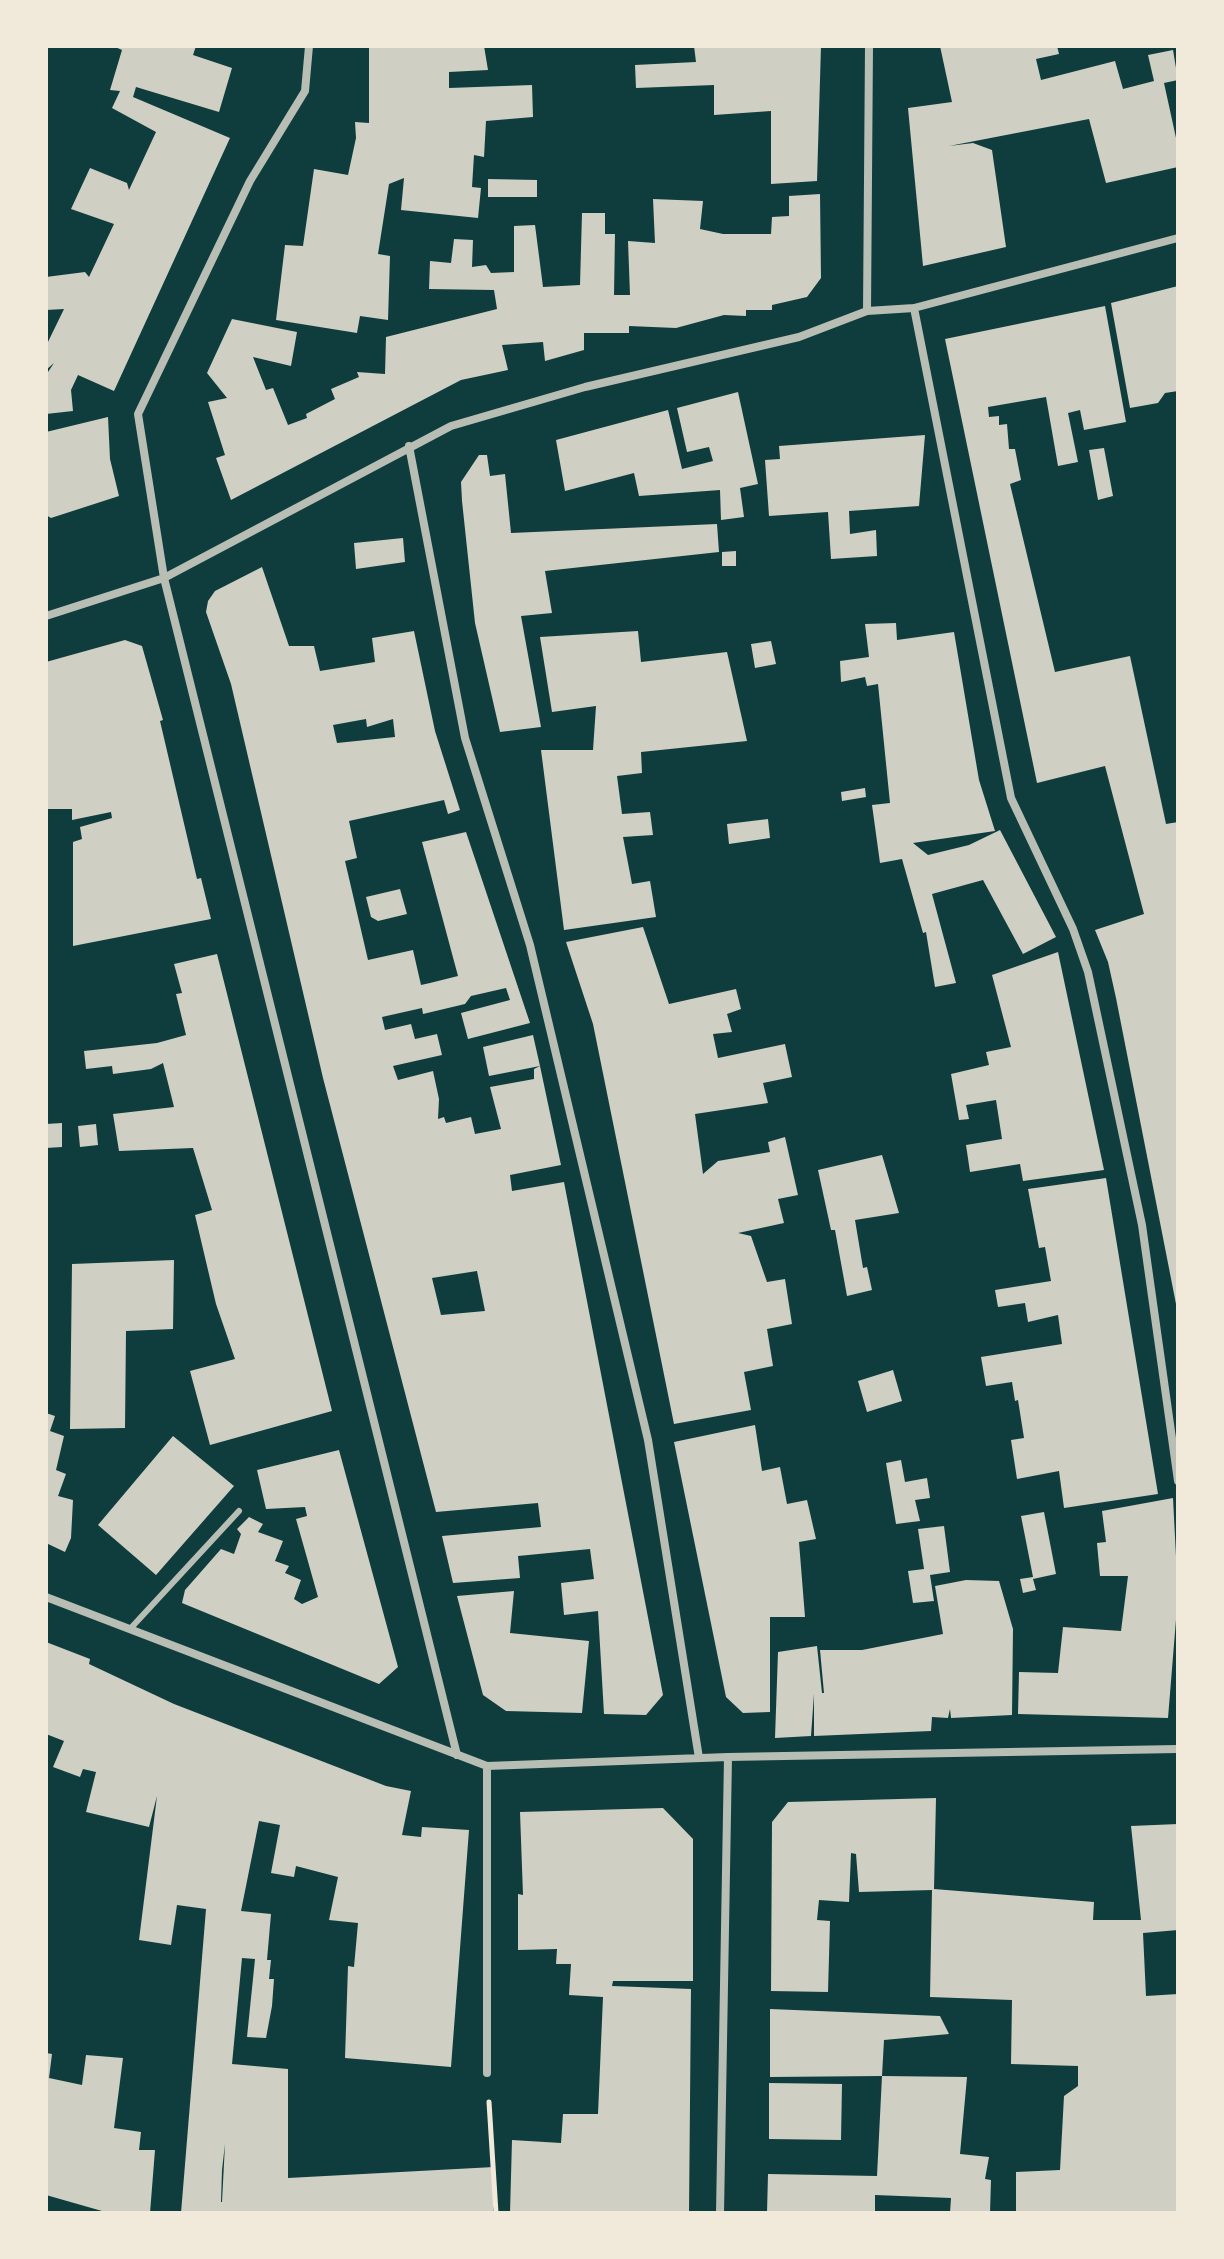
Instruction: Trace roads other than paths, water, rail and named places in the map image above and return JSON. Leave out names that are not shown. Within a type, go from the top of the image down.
[{"type":"street","points":[[309,46],[305,91],[250,181],[138,414],[164,578],[457,1755]]},
{"type":"street","points":[[867,311],[869,46]]},
{"type":"street","points":[[46,616],[164,578],[409,446],[466,422],[585,387],[799,337],[867,311],[914,308],[1178,238]]},
{"type":"street","points":[[914,308],[1011,798],[1073,929],[1088,972],[1142,1225],[1178,1481]]},
{"type":"street","points":[[409,446],[465,738],[530,945],[648,1440],[699,1758]]},
{"type":"street","points":[[46,1597],[487,1766],[728,1757],[1178,1749]]},
{"type":"street","points":[[720,2213],[728,1757]]},
{"type":"street","points":[[487,1766],[487,2073]]},
{"type":"lane","points":[[130,1629],[239,1511]]}]
